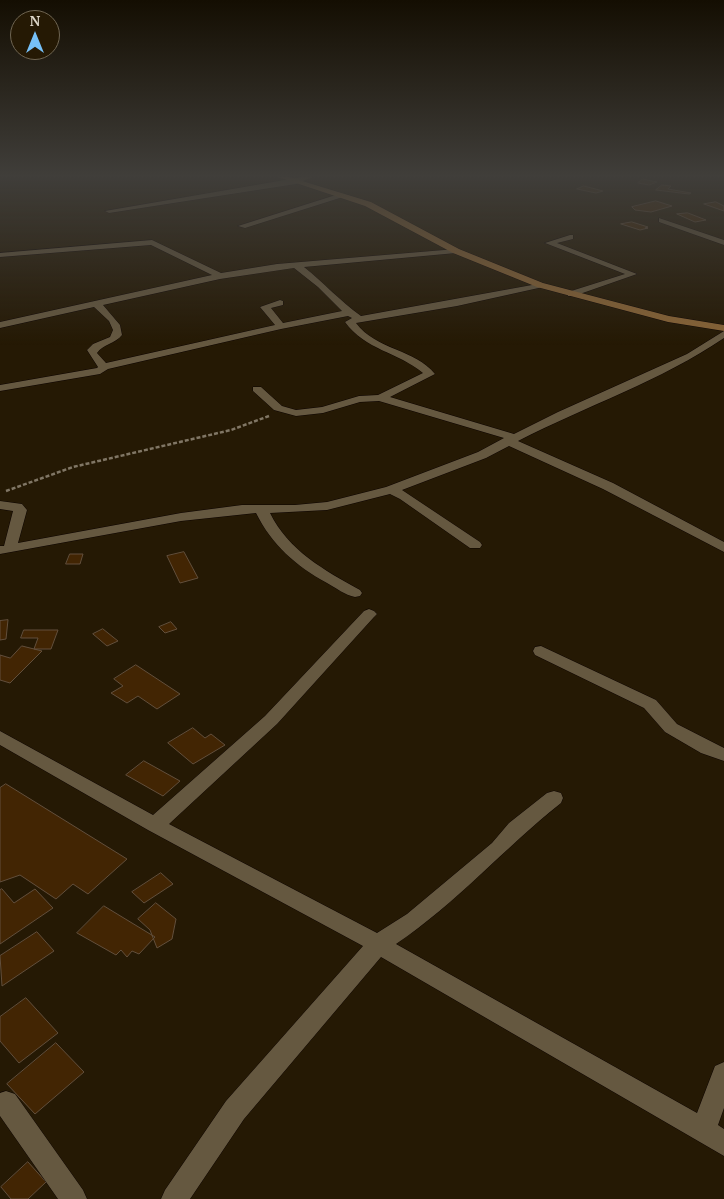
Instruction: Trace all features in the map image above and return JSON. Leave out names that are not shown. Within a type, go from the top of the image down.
[{"type":"street","points":[[424,233],[456,251],[540,285],[668,319],[724,328]]},
{"type":"street","points":[[697,233],[724,243]]},
{"type":"street","points":[[570,237],[549,243],[633,274],[570,294]]},
{"type":"street","points":[[0,255],[152,242],[220,276]]},
{"type":"street","points":[[0,325],[220,276],[296,265],[456,251]]},
{"type":"street","points":[[296,265],[321,285],[348,313],[359,319]]},
{"type":"street","points":[[380,398],[430,374],[368,340],[354,330],[350,322],[456,303],[540,285]]},
{"type":"street","points":[[95,303],[113,320],[117,328],[117,335],[114,338],[92,350],[92,353],[104,367]]},
{"type":"street","points":[[280,303],[265,307],[281,326]]},
{"type":"street","points":[[0,388],[100,371],[104,367],[281,326],[348,313]]},
{"type":"street","points":[[5,549],[181,516],[261,509],[327,506],[392,490],[473,458],[562,414],[692,356],[724,334]]},
{"type":"street","points":[[257,389],[278,408],[296,413],[323,410],[359,399],[380,398],[512,440],[608,486],[724,548]]},
{"type":"street","points":[[392,490],[405,496],[475,545]]},
{"type":"street","points":[[0,505],[17,507],[20,510],[5,549]]},
{"type":"street","points":[[261,509],[268,527],[286,549],[312,568],[355,593]]},
{"type":"street","points":[[155,826],[271,720],[369,614]]},
{"type":"street","points":[[541,651],[650,704],[671,728],[707,749],[724,754]]},
{"type":"street","points":[[0,737],[155,826],[378,944],[724,1143]]},
{"type":"street","points":[[174,1199],[235,1110],[378,944],[415,920],[499,848],[516,828],[554,798]]},
{"type":"street","points":[[703,1131],[724,1074]]},
{"type":"street","points":[[6,1103],[74,1199]]},
{"type":"path","points":[[0,493],[64,470],[254,424],[275,414],[278,408]]},
{"type":"building","points":[[184,552],[198,578],[180,583],[167,556]]},
{"type":"building","points":[[70,554],[83,554],[80,564],[66,564]]},
{"type":"building","points":[[8,620],[6,639],[0,640],[0,621]]},
{"type":"building","points":[[171,622],[177,629],[165,633],[159,627]]},
{"type":"building","points":[[103,629],[118,641],[107,646],[93,634]]},
{"type":"building","points":[[24,630],[58,630],[51,649],[34,649],[38,638],[21,638]]},
{"type":"building","points":[[22,646],[42,651],[10,683],[0,680],[0,655],[10,658]]},
{"type":"building","points":[[136,665],[180,694],[157,709],[138,696],[127,703],[111,693],[123,686],[114,679]]},
{"type":"building","points":[[193,728],[205,738],[211,734],[225,745],[193,764],[168,743]]},
{"type":"building","points":[[144,761],[180,781],[163,796],[126,775]]},
{"type":"building","points":[[6,784],[127,859],[88,894],[73,884],[56,899],[20,875],[0,882],[0,788]]},
{"type":"building","points":[[161,873],[173,884],[144,903],[132,892]]},
{"type":"building","points":[[2,889],[14,903],[35,889],[53,908],[0,944],[0,890]]},
{"type":"building","points":[[156,903],[176,919],[172,939],[157,948],[150,930],[138,919]]},
{"type":"building","points":[[104,906],[155,937],[139,954],[132,951],[127,957],[121,950],[116,955],[77,933]]},
{"type":"building","points":[[37,932],[54,951],[2,986],[0,956]]},
{"type":"building","points":[[26,998],[58,1033],[19,1063],[0,1041],[0,1017]]},
{"type":"building","points":[[56,1043],[84,1072],[35,1114],[7,1084]]},
{"type":"building","points":[[28,1162],[46,1182],[28,1199],[11,1199],[1,1187]]}]
